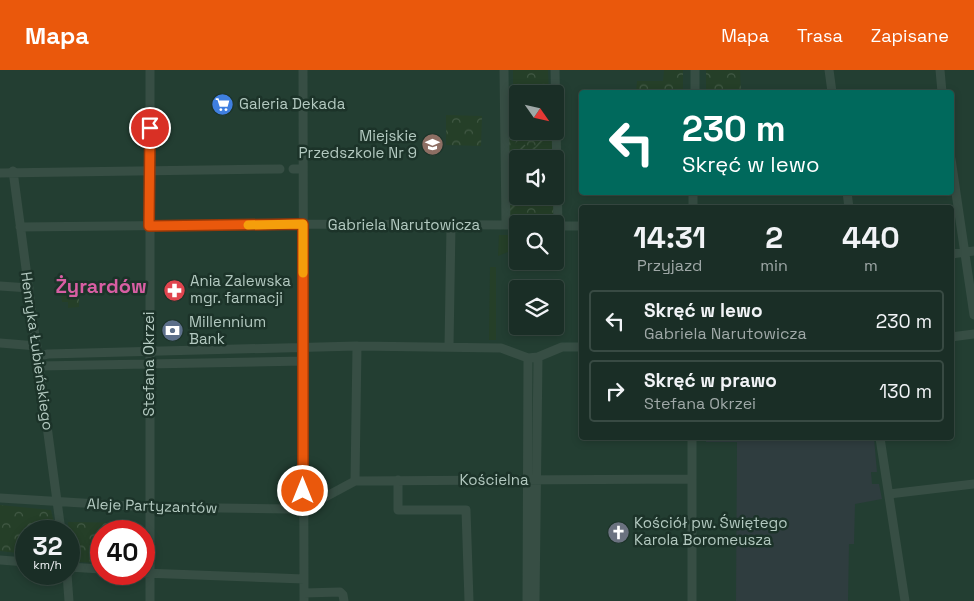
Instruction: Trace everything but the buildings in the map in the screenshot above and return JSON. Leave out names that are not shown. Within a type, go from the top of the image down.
[{"type":"street","name":"Stefana Okrzei","points":[[148,520],[150,70]]},
{"type":"street","points":[[303,70],[304,597],[340,592],[344,595],[344,601]]},
{"type":"street","points":[[504,70],[506,225]]},
{"type":"street","points":[[555,70],[556,215]]},
{"type":"street","points":[[694,90],[695,70]]},
{"type":"street","points":[[829,70],[832,90]]},
{"type":"street","points":[[940,70],[942,90]]},
{"type":"street","points":[[293,168],[303,169]]},
{"type":"street","points":[[0,173],[13,171],[280,169]]},
{"type":"street","name":"Henryka Łubieńskiego","points":[[13,171],[60,520]]},
{"type":"street","points":[[954,174],[970,252],[974,315]]},
{"type":"street","name":"Gabriela Narutowicza","points":[[20,227],[303,224],[506,225]]},
{"type":"street","points":[[449,347],[450,225]]},
{"type":"street","points":[[564,226],[579,226]]},
{"type":"street","points":[[954,254],[970,252]]},
{"type":"street","points":[[0,286],[29,288]]},
{"type":"street","points":[[954,337],[974,334]]},
{"type":"street","points":[[0,343],[48,354],[357,346],[501,348],[528,358],[538,357],[562,348],[579,347]]},
{"type":"street","points":[[355,481],[357,346]]},
{"type":"street","points":[[527,601],[538,357]]},
{"type":"street","points":[[528,358],[535,601]]},
{"type":"street","points":[[39,366],[304,361]]},
{"type":"street","points":[[692,440],[692,601]]},
{"type":"street","points":[[880,440],[904,601]]},
{"type":"street","name":"Kościelna","points":[[303,508],[355,481],[692,479]]},
{"type":"street","points":[[398,480],[398,510],[466,510],[468,601]]},
{"type":"street","points":[[889,494],[974,484]]},
{"type":"street","name":"Aleje Partyzantów","points":[[0,498],[148,507],[303,508]]},
{"type":"street","points":[[0,560],[15,561]]},
{"type":"street","points":[[155,574],[304,579]]},
{"type":"street","points":[[67,585],[69,601]]},
{"type":"street","points":[[148,585],[150,601]]},
{"type":"shaded area","points":[[706,440],[874,440],[877,472],[871,472],[872,484],[879,484],[882,499],[855,504],[854,544],[849,544],[848,601],[736,601],[737,442],[706,442]]},
{"type":"green space","points":[[513,70],[548,70],[549,85],[513,85]]},
{"type":"green space","points":[[664,70],[683,70],[683,90],[636,90],[637,81],[663,81]]},
{"type":"green space","points":[[706,70],[740,70],[741,90],[706,90]]},
{"type":"green space","points":[[507,92],[509,94],[509,140],[554,140],[554,150],[509,150],[509,205],[555,205],[555,215],[508,216]]},
{"type":"green space","points":[[446,115],[482,116],[481,146],[446,145]]},
{"type":"green space","points":[[516,141],[521,141],[527,147],[535,147],[540,141],[546,141],[547,143],[542,150],[522,150],[515,146]]},
{"type":"green space","points":[[508,184],[509,205],[518,205],[520,210],[516,213],[508,213]]},
{"type":"green space","points":[[499,235],[509,235],[509,251],[498,256]]},
{"type":"green space","points":[[564,236],[565,236],[564,257]]},
{"type":"green space","points":[[490,267],[496,267],[496,340],[489,340]]},
{"type":"green space","points":[[61,292],[79,292],[79,307],[68,308],[68,302],[62,302]]},
{"type":"green space","points":[[0,505],[51,510],[53,520],[15,520],[15,553],[0,551]]},
{"type":"green space","points":[[80,522],[90,522],[90,563],[80,562]]},
{"type":"slow traffic","points":[[248,225],[303,224],[303,273]]},
{"type":"place","name":"Galeria Dekada","points":[[223,104]]},
{"type":"place","name":"Miejskie Przedszkole Nr 9","points":[[433,145]]},
{"type":"place","name":"Ania Zalewska mgr. farmacji","points":[[174,290]]},
{"type":"place","name":"Millennium Bank","points":[[173,331]]},
{"type":"place","name":"Kościół pw. Świętego Karola Boromeusza","points":[[618,532]]},
{"type":"district","name":"Żyrardów","points":[[101,286]]},
{"type":"route","points":[[150,128],[149,226],[303,224],[303,491]]}]
